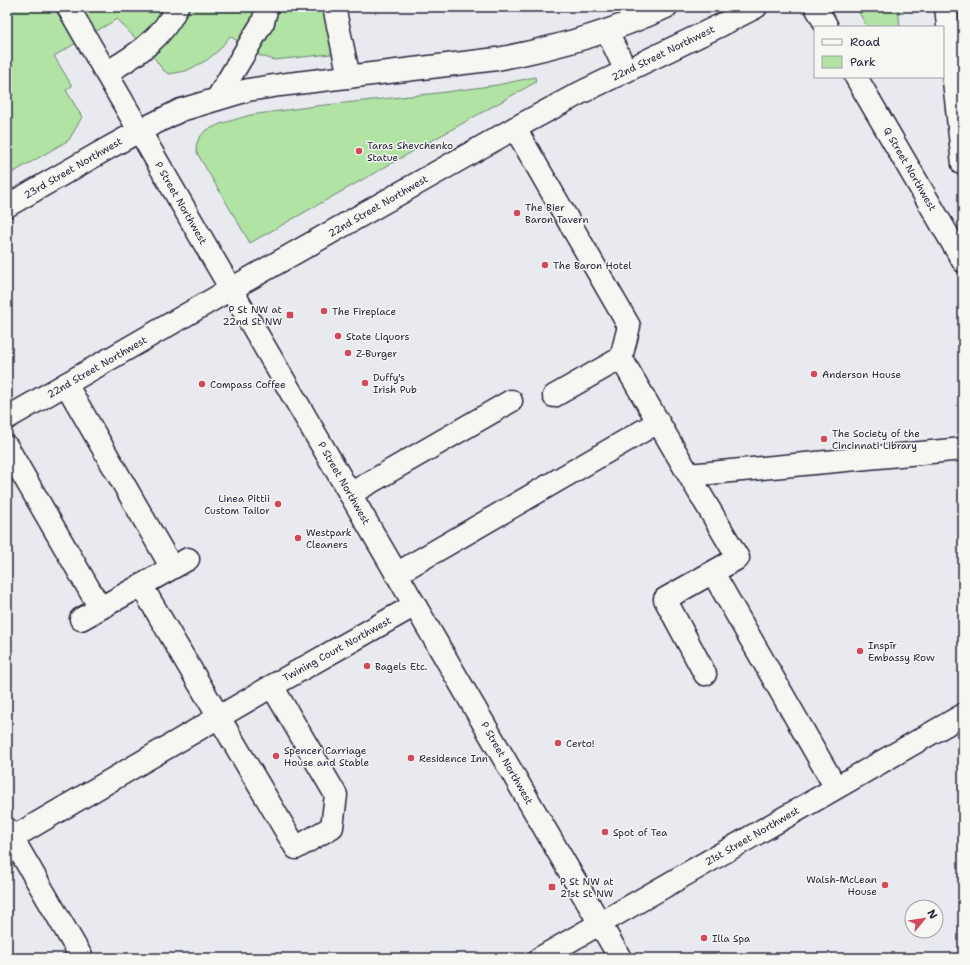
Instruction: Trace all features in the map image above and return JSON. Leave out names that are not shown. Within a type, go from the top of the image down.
[{"type":"main road","name":"P Street Northwest","points":[[68,7],[620,958]]},
{"type":"main road","points":[[106,73],[142,50],[153,40],[173,15],[177,7]]},
{"type":"main road","points":[[217,99],[263,22],[267,7]]},
{"type":"main road","points":[[334,7],[349,77]]},
{"type":"main road","points":[[139,131],[181,110],[248,90],[497,59],[528,53],[607,31],[666,7]]},
{"type":"main road","name":"22nd Street Northwest","points":[[7,418],[515,128],[756,7]]},
{"type":"main road","points":[[816,7],[826,26]]},
{"type":"main road","points":[[946,7],[960,109],[963,164]]},
{"type":"main road","points":[[607,31],[626,71]]},
{"type":"main road","name":"Q Street Northwest","points":[[857,78],[963,260]]},
{"type":"main road","points":[[515,128],[629,326],[621,358],[738,558],[665,599],[705,674]]},
{"type":"main road","name":"23rd Street Northwest","points":[[7,206],[139,131]]},
{"type":"main road","points":[[554,396],[621,358]]},
{"type":"main road","points":[[66,384],[180,564],[81,619]]},
{"type":"main road","points":[[350,494],[511,401]]},
{"type":"main road","points":[[396,574],[658,422]]},
{"type":"main road","points":[[7,447],[100,608]]},
{"type":"main road","points":[[689,475],[963,449]]},
{"type":"main road","points":[[712,573],[836,788]]},
{"type":"main road","points":[[141,585],[218,717]]},
{"type":"main road","name":"Twining Court Northwest","points":[[218,717],[296,848],[332,827],[336,795],[272,686],[415,605]]},
{"type":"main road","points":[[82,958],[10,833],[272,686]]},
{"type":"main road","name":"21st Street Northwest","points":[[540,958],[963,715]]},
{"type":"green space","points":[[7,7],[325,7],[333,48],[331,54],[274,60],[258,55],[230,36],[219,50],[207,60],[186,71],[169,74],[163,70],[155,59],[117,19],[54,56],[72,86],[66,90],[82,117],[69,140],[7,176]]},
{"type":"green space","points":[[856,7],[898,7],[900,26],[866,26]]},
{"type":"green space","points":[[535,77],[536,82],[250,243],[197,153],[196,146],[199,138],[205,131],[220,124],[250,115],[316,106],[438,93],[497,85]]},
{"type":"place","name":"Taras Shevchenko Statue","points":[[359,151]]},
{"type":"place","name":"The Bier Baron Tavern","points":[[517,213]]},
{"type":"place","name":"The Baron Hotel","points":[[545,265]]},
{"type":"place","name":"The Fireplace","points":[[324,311]]},
{"type":"place","name":"P St NW at 22nd St NW","points":[[290,315]]},
{"type":"place","name":"State Liquors","points":[[338,336]]},
{"type":"place","name":"Z-Burger","points":[[348,353]]},
{"type":"place","name":"Anderson House","points":[[814,374]]},
{"type":"place","name":"Duffy's Irish Pub","points":[[365,383]]},
{"type":"place","name":"Compass Coffee","points":[[202,384]]},
{"type":"place","name":"The Society of the Cincinnati Library","points":[[824,439]]},
{"type":"place","name":"Linea Pittii Custom Tailor","points":[[278,504]]},
{"type":"place","name":"Westpark Cleaners","points":[[298,538]]},
{"type":"place","name":"Inspīr Embassy Row","points":[[860,651]]},
{"type":"place","name":"Bagels Etc.","points":[[367,666]]},
{"type":"place","name":"Certo!","points":[[558,743]]},
{"type":"place","name":"Spencer Carriage House and Stable","points":[[276,756]]},
{"type":"place","name":"Residence Inn","points":[[411,758]]},
{"type":"place","name":"Spot of Tea","points":[[605,832]]},
{"type":"place","name":"Walsh-McLean House","points":[[885,885]]},
{"type":"place","name":"P St NW at 21st St NW","points":[[552,887]]},
{"type":"place","name":"Illa Spa","points":[[704,938]]}]
